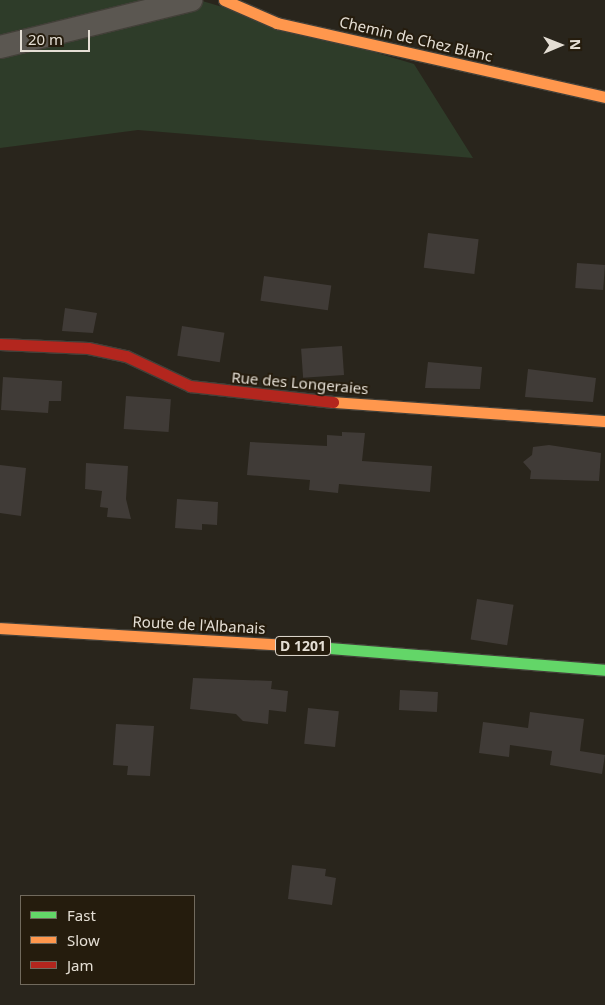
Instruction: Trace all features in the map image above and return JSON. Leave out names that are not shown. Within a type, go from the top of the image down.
[{"type":"street","points":[[0,47],[191,0]]},
{"type":"street","name":"Chemin de Chez Blanc","points":[[224,0],[277,23],[605,97]]},
{"type":"street","name":"Rue des Longeraies","points":[[0,344],[88,348],[126,356],[190,386],[252,396],[605,422]]},
{"type":"street","name":"Route de l'Albanais","points":[[0,628],[361,650],[605,670]]},
{"type":"green space","points":[[0,0],[199,0],[414,64],[473,158],[138,130],[0,148]]},
{"type":"building","points":[[428,233],[479,239],[474,274],[424,268]]},
{"type":"building","points":[[577,263],[605,265],[603,290],[575,288]]},
{"type":"building","points":[[264,276],[331,285],[328,310],[261,301]]},
{"type":"building","points":[[65,308],[97,313],[93,333],[62,331]]},
{"type":"building","points":[[182,326],[224,333],[220,362],[177,356]]},
{"type":"building","points":[[342,346],[344,375],[303,378],[301,349]]},
{"type":"building","points":[[428,362],[482,367],[480,389],[425,388]]},
{"type":"building","points":[[528,369],[596,378],[593,402],[525,397]]},
{"type":"building","points":[[3,377],[62,381],[61,401],[49,401],[48,413],[1,410]]},
{"type":"building","points":[[126,396],[171,399],[169,432],[124,429]]},
{"type":"building","points":[[342,432],[365,433],[362,461],[432,466],[430,492],[339,484],[338,493],[309,490],[310,480],[247,475],[250,442],[327,446],[327,435],[342,436]]},
{"type":"building","points":[[549,445],[601,453],[599,481],[530,479],[531,471],[523,462],[532,455],[533,447]]},
{"type":"building","points":[[86,463],[128,466],[126,499],[131,519],[107,517],[108,508],[100,507],[102,491],[85,489]]},
{"type":"building","points":[[0,465],[26,468],[21,516],[0,513]]},
{"type":"building","points":[[177,499],[218,502],[217,525],[202,524],[202,530],[175,528]]},
{"type":"building","points":[[477,599],[514,605],[507,645],[471,639]]},
{"type":"building","points":[[193,678],[272,681],[271,689],[288,691],[286,712],[269,710],[268,724],[243,721],[236,714],[190,709]]},
{"type":"building","points":[[400,690],[438,692],[437,712],[399,710]]},
{"type":"building","points":[[308,708],[339,711],[335,747],[304,744]]},
{"type":"building","points":[[530,712],[584,719],[580,751],[605,755],[602,774],[550,765],[552,751],[510,745],[509,757],[479,753],[483,722],[528,728]]},
{"type":"building","points":[[116,724],[154,726],[150,776],[127,775],[128,766],[113,765]]},
{"type":"building","points":[[292,865],[326,869],[325,876],[336,878],[332,905],[288,899]]},
{"type":"traffic: fast","points":[[303,646],[605,670]]},
{"type":"traffic: slow","points":[[224,0],[277,23],[605,97]]},
{"type":"traffic: slow","points":[[333,402],[605,421]]},
{"type":"traffic: slow","points":[[0,628],[303,646]]},
{"type":"traffic: jam","points":[[0,344],[88,348],[126,356],[190,386],[333,402]]}]
